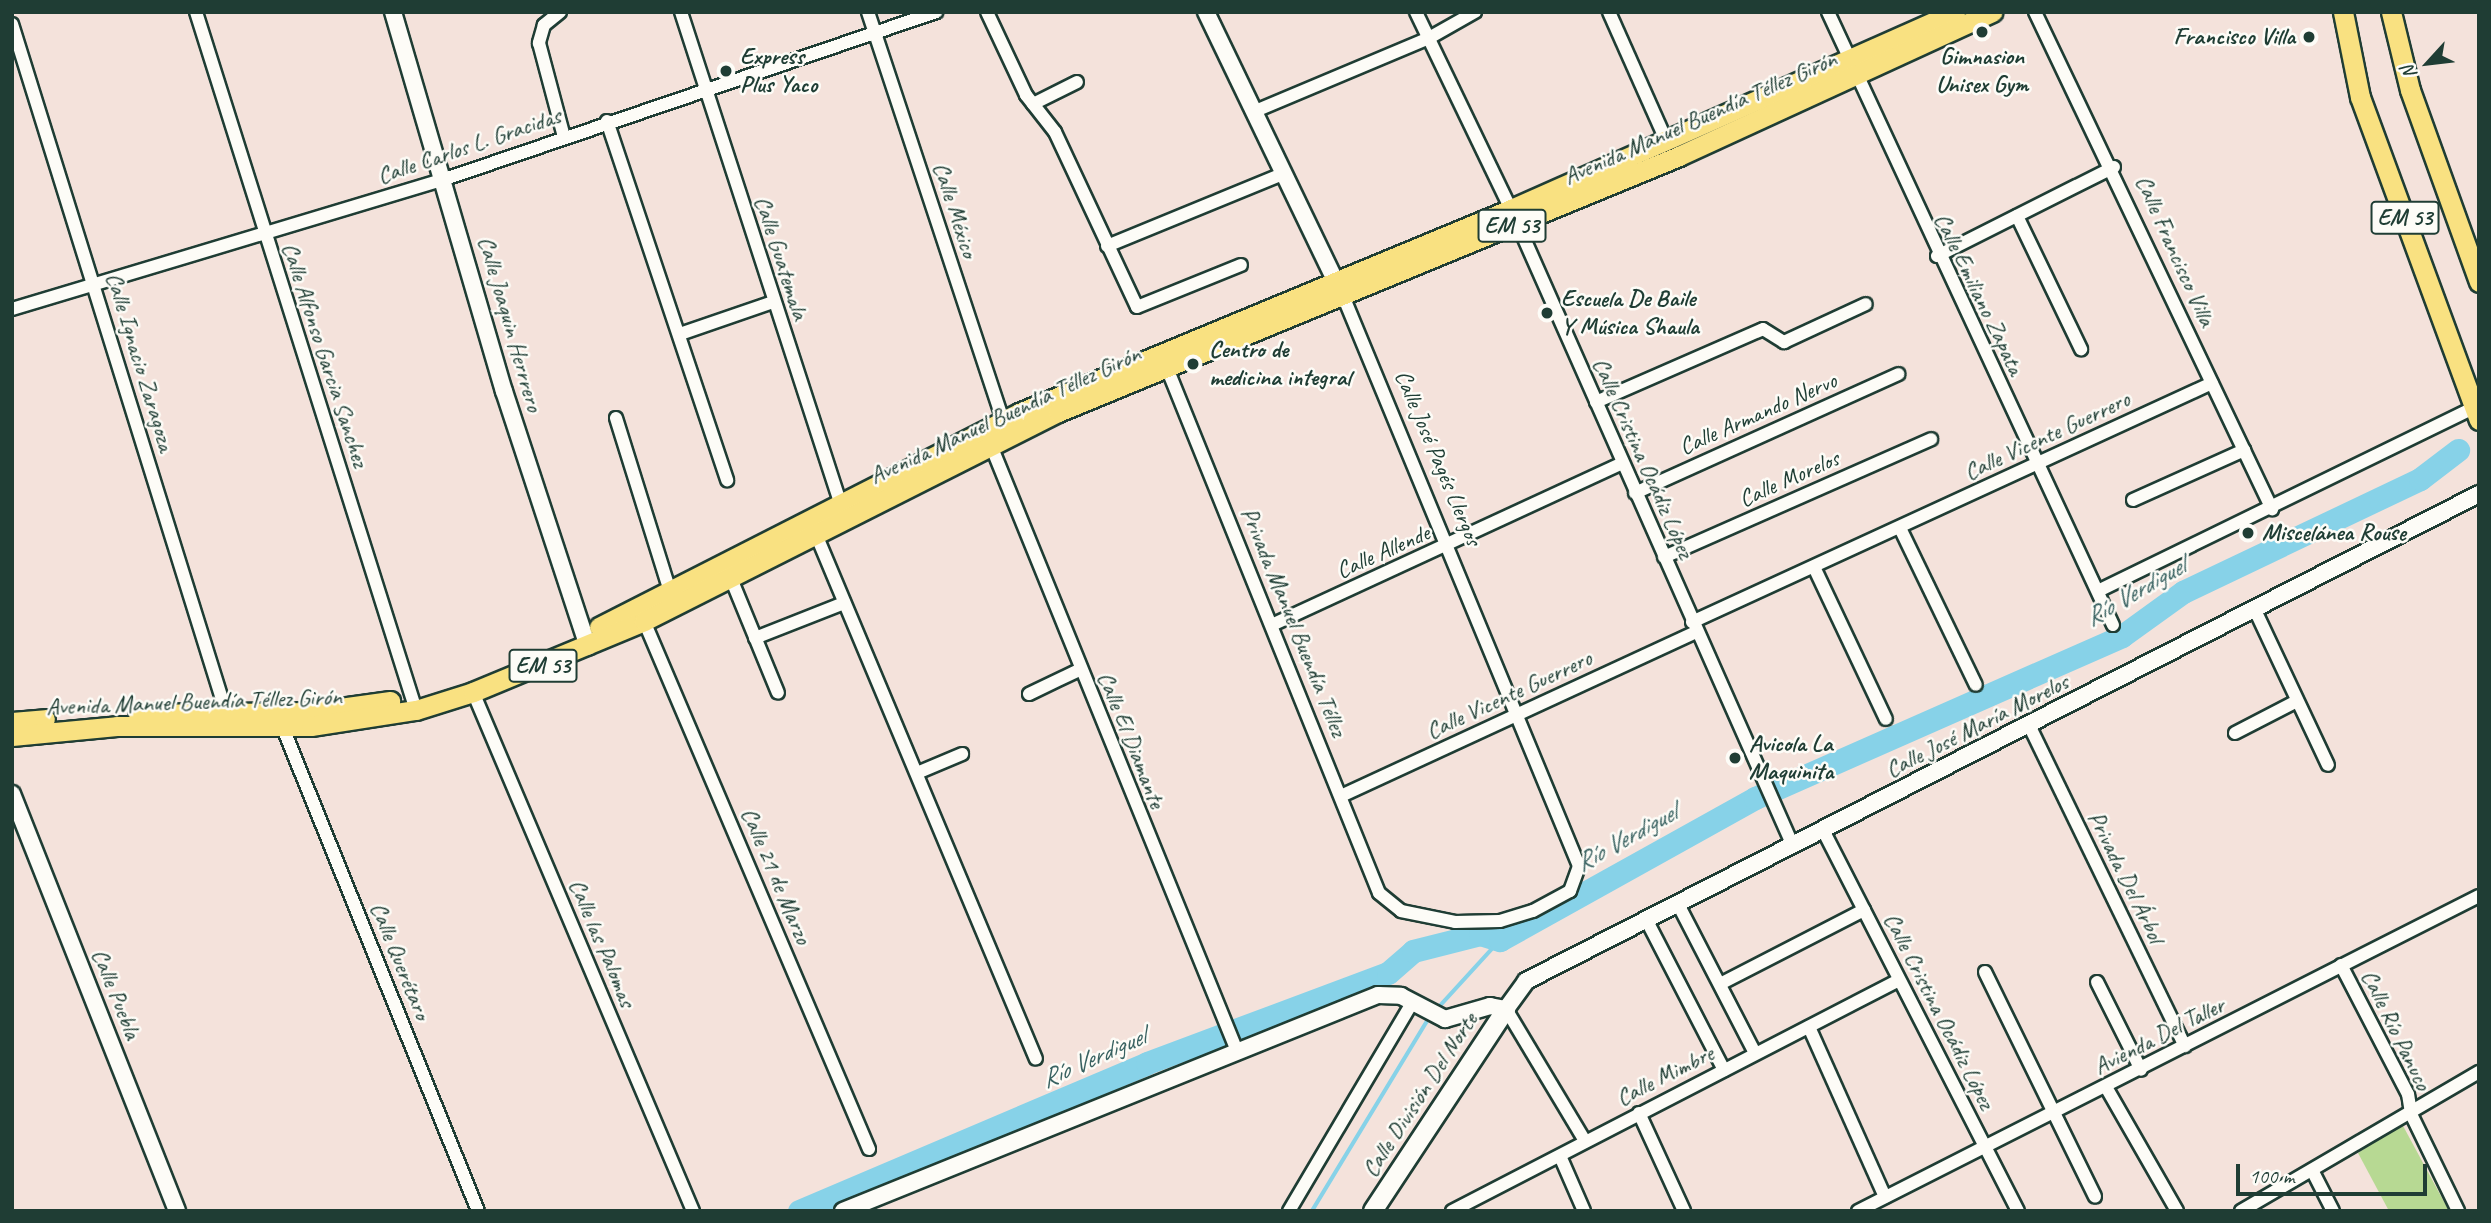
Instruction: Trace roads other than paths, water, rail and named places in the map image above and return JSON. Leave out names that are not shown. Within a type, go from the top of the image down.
[{"type":"main road","name":"Avenida Manuel Buendía Téllez Girón","points":[[12,736],[117,726],[283,728],[473,692],[586,641],[670,591],[1000,433],[1514,217],[1852,69],[1955,12]]},
{"type":"main road","name":"Avenida Manuel Buendía Téllez Girón","points":[[1514,217],[1667,142],[1992,12]]},
{"type":"main road","name":"EM 53","points":[[2343,12],[2360,97],[2477,414]]},
{"type":"main road","name":"EM 53","points":[[2391,12],[2410,90],[2479,282]]},
{"type":"main road","name":"Avenida Manuel Buendía Téllez Girón","points":[[1000,433],[1167,368],[1341,290]]},
{"type":"main road","name":"Avenida Manuel Buendía Téllez Girón","points":[[12,722],[226,712],[311,712],[414,704],[644,621],[815,532],[842,509]]},
{"type":"main road","name":"Calle División Del Norte","points":[[1373,1211],[1506,1009]]},
{"type":"street","name":"Calle Alfonso Garcia Sanchez","points":[[197,12],[264,233],[414,704]]},
{"type":"street","name":"Calle Joaquin Herrrero","points":[[393,12],[445,179],[504,391],[586,641]]},
{"type":"street","points":[[560,12],[544,24],[539,43],[564,137]]},
{"type":"street","name":"Calle Guatemala","points":[[681,12],[842,509]]},
{"type":"street","name":"Calle México","points":[[868,12],[1000,433]]},
{"type":"street","name":"Calle Carlos L. Gracidas","points":[[12,309],[445,179],[607,121],[875,36],[936,12]]},
{"type":"street","points":[[987,12],[1032,104],[1055,132],[1107,246],[1140,308],[1241,265]]},
{"type":"street","name":"Calle José Pagés Llergos","points":[[1206,12],[1341,290],[1451,545],[1579,866],[1570,891],[1533,911],[1500,921],[1455,922],[1401,911],[1379,893]]},
{"type":"street","name":"Calle Cristina Ocádiz López","points":[[1416,12],[1514,217],[1764,788],[1793,846]]},
{"type":"street","points":[[1253,112],[1429,38],[1475,12]]},
{"type":"street","points":[[1609,12],[1667,142]]},
{"type":"street","name":"Calle Emiliano Zapata","points":[[1828,12],[1937,256],[2038,462],[2113,625]]},
{"type":"street","name":"Calle Francisco Villa","points":[[2035,12],[2114,167],[2212,383],[2273,509]]},
{"type":"street","name":"Calle Ignacio Zaragoza","points":[[12,24],[226,712]]},
{"type":"street","points":[[1032,104],[1077,82]]},
{"type":"street","points":[[607,121],[727,480]]},
{"type":"street","points":[[1937,256],[2114,167]]},
{"type":"street","points":[[1107,246],[1285,173]]},
{"type":"street","points":[[2017,216],[2081,349]]},
{"type":"street","points":[[680,334],[773,302]]},
{"type":"street","points":[[1596,402],[1763,330],[1780,344],[1866,304]]},
{"type":"street","name":"Privada Manuel Buendía Téllez","points":[[1167,368],[1274,624],[1379,893]]},
{"type":"street","name":"Calle Armando Nervo","points":[[1635,492],[1898,374]]},
{"type":"street","name":"Calle Vicente Guerrero","points":[[1341,796],[1517,714],[1814,567],[2212,383]]},
{"type":"street","points":[[2098,591],[2477,414]]},
{"type":"street","points":[[616,418],[670,591]]},
{"type":"street","name":"Calle El Diamante","points":[[1000,433],[1079,670],[1234,1046]]},
{"type":"street","name":"Calle Morelos","points":[[1664,558],[1931,439]]},
{"type":"street","points":[[2133,500],[2244,450]]},
{"type":"street","name":"Calle Allende","points":[[1274,624],[1451,545],[1622,463]]},
{"type":"street","name":"Calle José María Morelos","points":[[1506,1009],[1526,981],[1679,906],[2479,494]]},
{"type":"street","points":[[1900,528],[1976,685]]},
{"type":"street","points":[[815,532],[1036,1059]]},
{"type":"street","points":[[1814,567],[1886,719]]},
{"type":"street","points":[[730,576],[778,693]]},
{"type":"street","points":[[755,638],[845,603]]},
{"type":"street","points":[[2255,610],[2328,765]]},
{"type":"street","name":"Calle 21 de Marzo","points":[[644,621],[869,1149]]},
{"type":"street","points":[[1029,694],[1079,670]]},
{"type":"street","name":"Calle las Palomas","points":[[473,692],[693,1211]]},
{"type":"street","points":[[2235,733],[2297,701]]},
{"type":"street","name":"Privada Del Árbol","points":[[2029,725],[2185,1046]]},
{"type":"street","name":"Calle Querétaro","points":[[283,728],[478,1211]]},
{"type":"street","points":[[917,773],[962,754]]},
{"type":"street","name":"Calle Puebla","points":[[12,794],[177,1211]]},
{"type":"street","name":"Calle Cristina Ocádiz López","points":[[1823,830],[2018,1211]]},
{"type":"street","name":"Avienda Del Taller","points":[[1858,1211],[2141,1070],[2479,896]]},
{"type":"street","points":[[1679,906],[1755,1053]]},
{"type":"street","points":[[1720,984],[1864,910]]},
{"type":"street","points":[[1647,921],[1724,1070]]},
{"type":"street","name":"Calle Río Panuco","points":[[2341,965],[2408,1094],[2411,1114],[2458,1211]]},
{"type":"street","points":[[1985,972],[2052,1115],[2095,1197]]},
{"type":"street","name":"Calle Mimbre","points":[[1452,1211],[1899,981]]},
{"type":"street","points":[[2097,982],[2141,1070]]},
{"type":"street","points":[[844,1211],[1234,1046],[1378,995],[1401,996],[1410,1005]]},
{"type":"street","name":"Calle División Del Norte","points":[[1289,1211],[1410,1005],[1432,1013],[1506,1009]]},
{"type":"street","points":[[1506,1009],[1585,1141]]},
{"type":"street","points":[[1809,1027],[1885,1197]]},
{"type":"street","points":[[2241,1211],[2479,1072]]},
{"type":"street","points":[[2106,1087],[2177,1211]]},
{"type":"street","points":[[1639,1113],[1684,1211]]},
{"type":"street","points":[[1560,1156],[1584,1211]]},
{"type":"street","points":[[2312,1170],[2333,1211]]},
{"type":"waterway","name":"Río Verdiguel","points":[[799,1211],[1147,1063],[1388,973],[1413,951],[1480,934],[1500,940],[1755,798],[2122,636],[2183,592],[2420,479],[2458,450]]},
{"type":"waterway","points":[[1438,1008],[1500,940]]},
{"type":"waterway","points":[[1312,1211],[1430,1016]]},
{"type":"place","name":"Gimnasion Unisex Gym","points":[[1982,32]]},
{"type":"place","name":"Francisco Villa","points":[[2309,37]]},
{"type":"place","name":"Express Plus Yaco","points":[[726,71]]},
{"type":"place","name":"Escuela De Baile Y Música Shaula","points":[[1547,313]]},
{"type":"place","name":"Centro de medicina integral","points":[[1193,364]]},
{"type":"place","name":"Miscelánea Rouse","points":[[2248,533]]},
{"type":"place","name":"Avicola La Maquinita","points":[[1735,758]]}]
